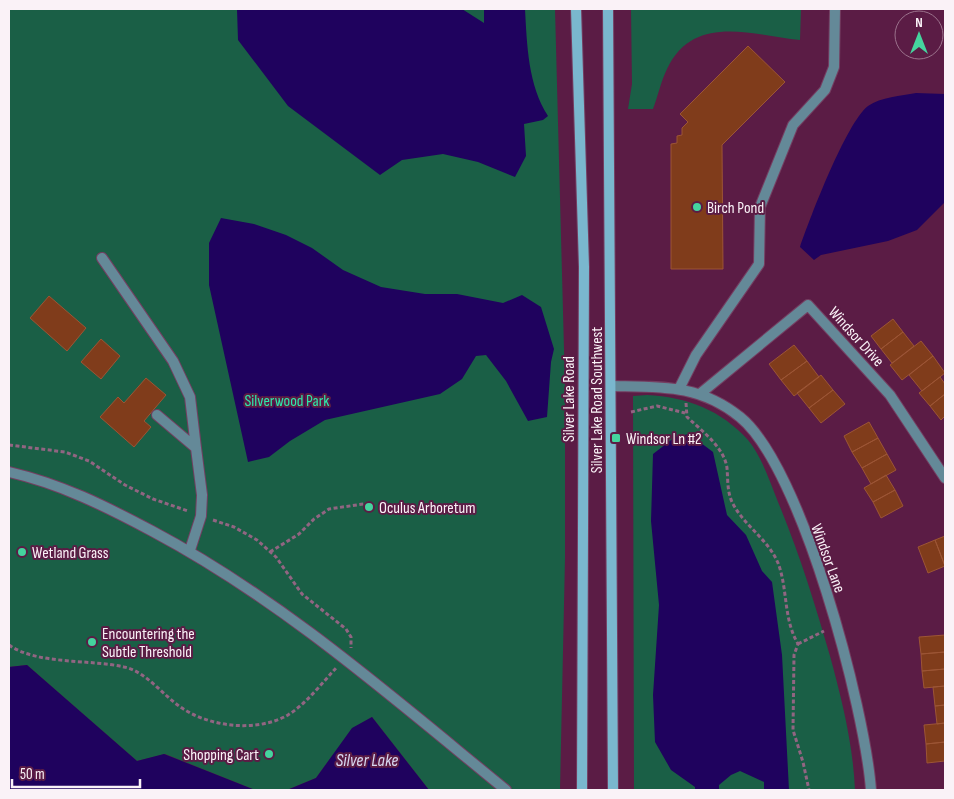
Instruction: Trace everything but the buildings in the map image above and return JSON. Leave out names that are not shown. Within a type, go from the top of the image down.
[{"type":"main road","name":"Silver Lake Road","points":[[576,9],[584,267],[582,790]]},
{"type":"main road","name":"Silver Lake Road Southwest","points":[[608,9],[613,790]]},
{"type":"street","points":[[684,390],[696,354],[759,264],[760,207],[793,125],[826,90],[834,68],[835,9]]},
{"type":"street","points":[[102,258],[173,361],[190,397],[202,495],[201,516],[190,550]]},
{"type":"street","name":"Windsor Drive","points":[[701,393],[808,305],[890,396],[945,478]]},
{"type":"street","name":"Windsor Lane","points":[[611,386],[684,390],[701,393],[740,417],[769,450],[805,534],[836,625],[866,750],[871,790]]},
{"type":"street","points":[[157,415],[196,448]]},
{"type":"street","points":[[9,472],[65,488],[108,507],[190,550],[232,576],[346,658],[506,790]]},
{"type":"path","points":[[684,390],[685,413]]},
{"type":"path","points":[[631,412],[657,406],[685,413],[722,455],[727,468],[728,489],[732,502],[762,537],[778,562],[784,605],[798,644],[794,655],[793,730],[804,762],[809,790]]},
{"type":"path","points":[[270,552],[299,534],[330,509],[370,503]]},
{"type":"path","points":[[798,644],[836,625]]},
{"type":"path","points":[[9,644],[26,652],[53,658],[126,667],[142,676],[180,707],[200,718],[225,724],[251,725],[287,715],[299,706],[339,664]]},
{"type":"green space","name":"Silverwood Park","points":[[9,9],[555,9],[565,387],[565,558],[560,790],[429,790],[372,717],[352,729],[316,778],[287,790],[255,790],[165,754],[137,761],[27,665],[9,667]]},
{"type":"green space","points":[[631,9],[801,9],[800,40],[744,32],[725,32],[708,34],[692,40],[678,51],[667,69],[653,109],[628,109],[632,84]]},
{"type":"green space","points":[[647,395],[689,402],[715,413],[748,440],[762,462],[793,540],[830,656],[843,706],[855,790],[634,790],[633,396]]},
{"type":"water","points":[[237,9],[462,9],[484,23],[484,9],[525,9],[532,78],[541,104],[548,116],[543,120],[524,124],[526,156],[515,177],[478,162],[443,154],[402,160],[380,175],[288,106],[238,40]]},
{"type":"water","points":[[916,93],[945,94],[945,202],[917,230],[888,241],[821,255],[814,260],[800,247],[829,172],[849,131],[859,116],[873,103],[891,97]]},
{"type":"water","points":[[221,218],[254,224],[286,235],[312,248],[343,270],[381,287],[425,294],[457,294],[503,303],[522,295],[541,307],[554,349],[551,362],[547,417],[528,421],[506,381],[486,355],[476,356],[462,379],[440,394],[325,420],[290,441],[269,457],[248,462],[209,285],[209,243]]},
{"type":"water","points":[[689,434],[713,452],[727,515],[746,535],[762,571],[772,582],[782,655],[789,790],[764,790],[764,782],[740,771],[731,775],[719,785],[719,790],[695,790],[695,787],[671,770],[655,742],[653,695],[659,605],[651,521],[653,454],[675,437]]},
{"type":"water","points":[[27,665],[137,761],[164,754],[255,790],[9,790],[9,667]]},
{"type":"water","name":"Silver Lake","points":[[372,717],[429,790],[287,790],[316,778],[352,728]]},
{"type":"place","name":"Birch Pond","points":[[697,207]]},
{"type":"place","name":"Windsor Ln #2","points":[[616,438]]},
{"type":"place","name":"Oculus Arboretum","points":[[369,507]]},
{"type":"place","name":"Wetland Grass","points":[[22,552]]},
{"type":"place","name":"Encountering the Subtle Threshold","points":[[92,642]]},
{"type":"place","name":"Shopping Cart","points":[[269,754]]}]
